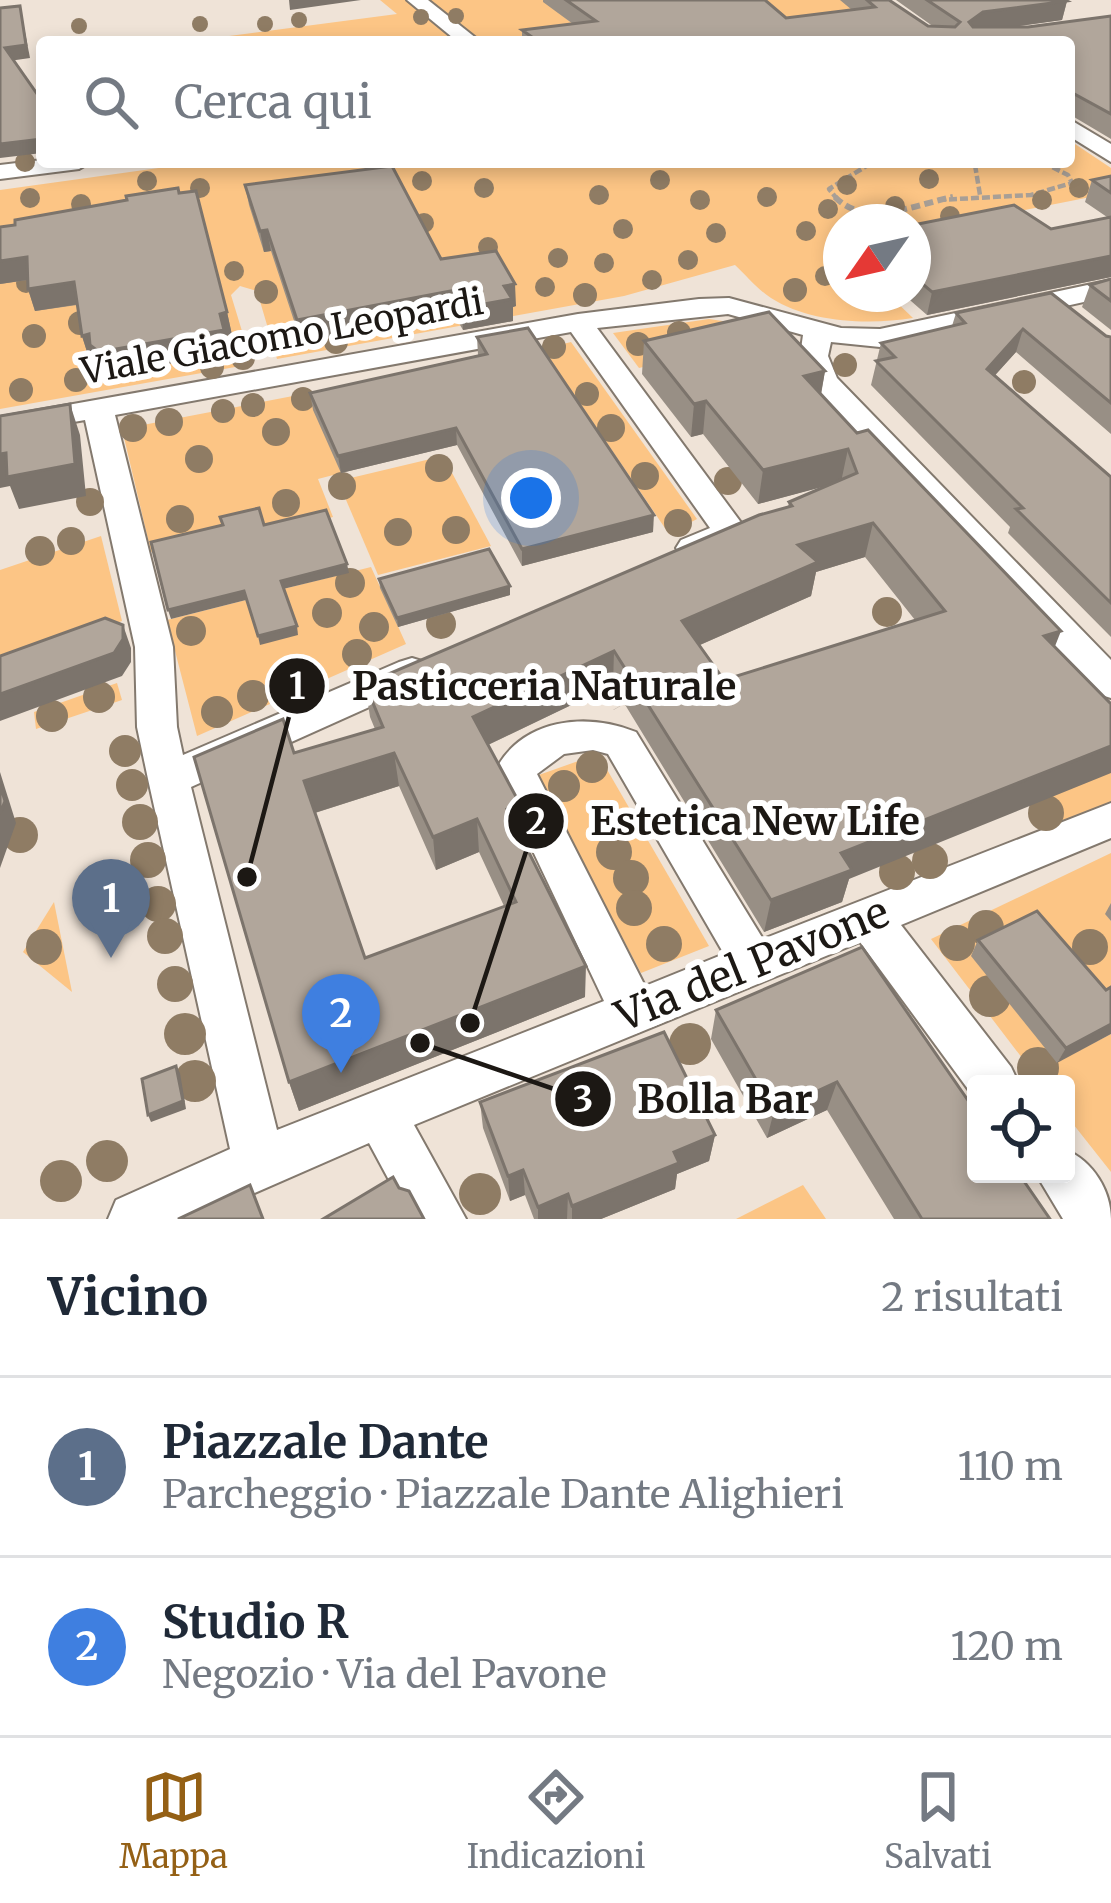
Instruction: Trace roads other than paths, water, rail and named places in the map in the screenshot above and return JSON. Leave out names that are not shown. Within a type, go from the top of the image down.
[{"type":"street","points":[[416,0],[463,36]]},
{"type":"street","points":[[1075,130],[1111,155]]},
{"type":"street","points":[[0,172],[36,167]]},
{"type":"street","name":"Viale Giacomo Leopardi","points":[[0,426],[578,322],[718,306],[818,332],[880,338],[1111,288]]},
{"type":"street","points":[[1050,301],[1081,326]]},
{"type":"street","points":[[578,322],[731,532],[656,565]]},
{"type":"street","points":[[818,332],[814,356],[823,381],[1111,684]]},
{"type":"street","points":[[98,409],[154,647],[154,716],[259,1163]]},
{"type":"street","points":[[168,779],[448,656]]},
{"type":"street","points":[[633,1011],[515,772],[535,749],[585,733],[604,733],[622,743],[752,961]]},
{"type":"street","name":"Via del Pavone","points":[[135,1219],[380,1113],[1111,820]]},
{"type":"street","points":[[868,917],[987,1075]]},
{"type":"street","points":[[380,1113],[439,1219]]},
{"type":"street","points":[[1068,1183],[1096,1219]]},
{"type":"place","name":"Pasticceria Naturale","points":[[247,877]]},
{"type":"place","name":"Piazzale Dante","points":[[111,958]]},
{"type":"place","name":"Estetica New Life","points":[[470,1023]]},
{"type":"place","name":"Bolla Bar","points":[[420,1043]]},
{"type":"place","name":"Studio R","points":[[341,1073]]}]
